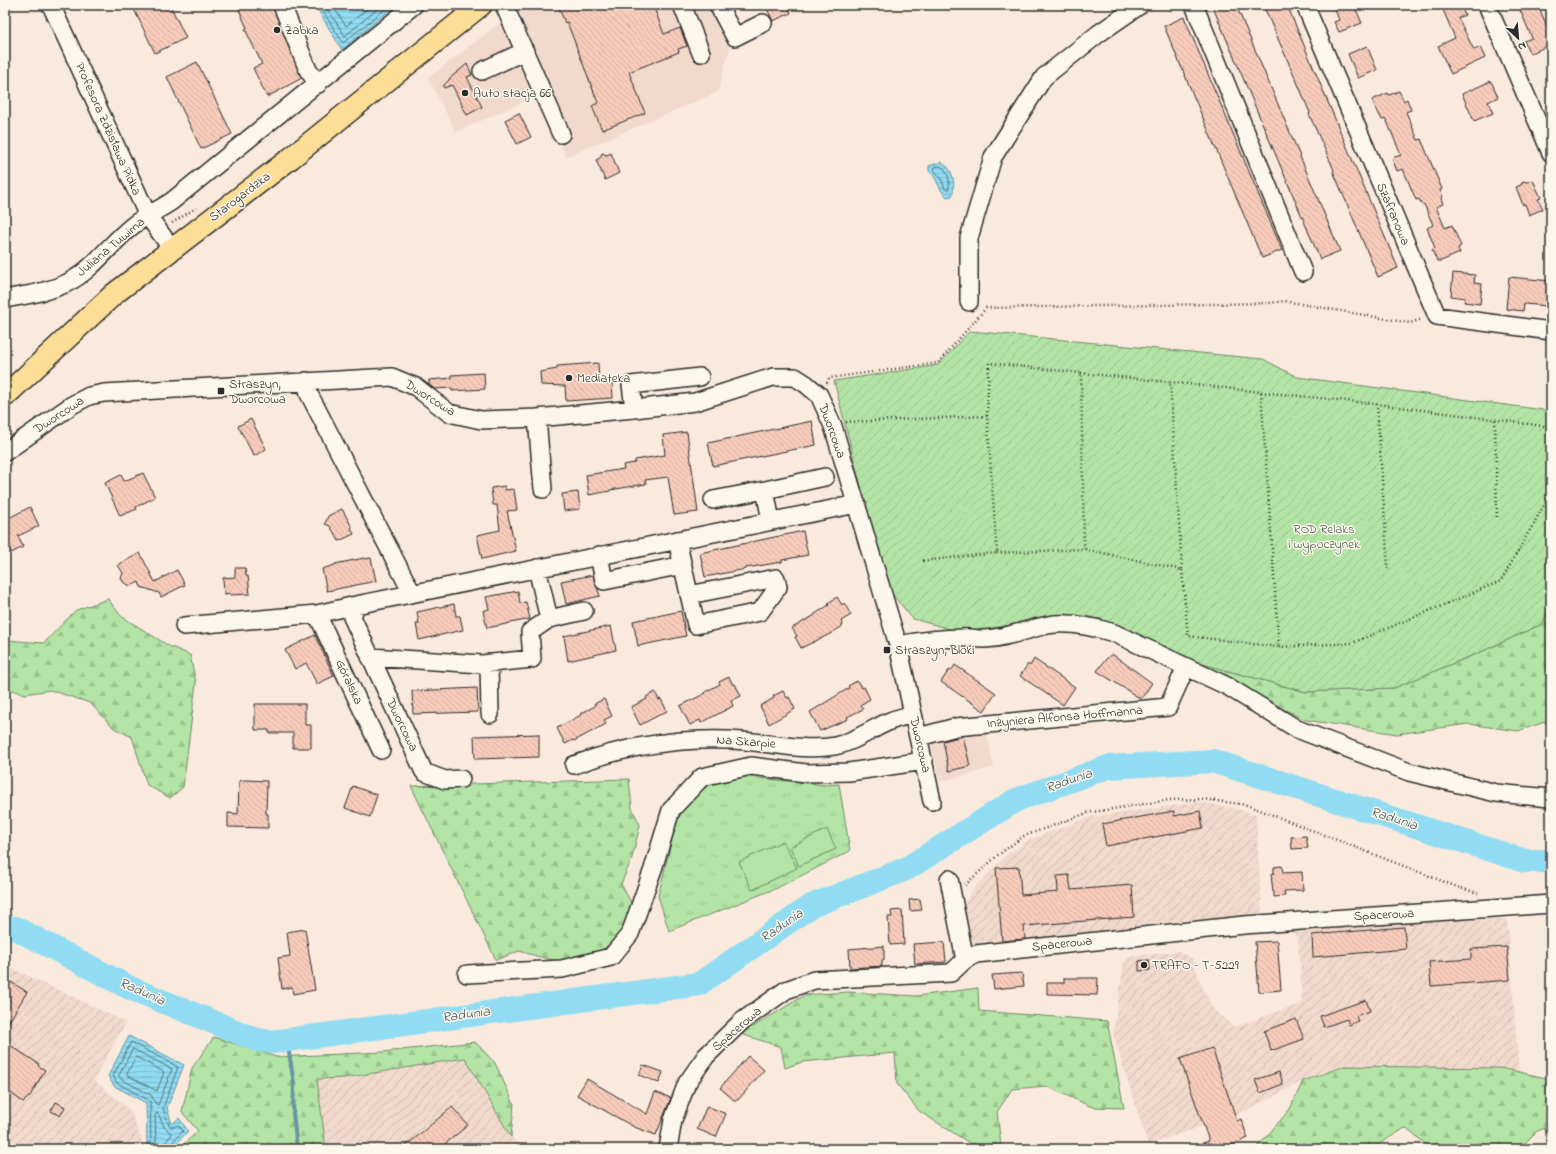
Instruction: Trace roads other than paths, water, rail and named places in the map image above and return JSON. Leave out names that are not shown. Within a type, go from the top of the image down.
[{"type":"main road","name":"Starogardzka","points":[[5,396],[114,294],[291,158],[481,5]]},
{"type":"street","name":"Profesora Zdzisława Pidka","points":[[51,5],[148,216],[172,249]]},
{"type":"street","points":[[282,5],[308,70],[318,84]]},
{"type":"street","name":"Juliana Tuwima","points":[[5,299],[45,290],[68,282],[88,269],[131,227],[172,201],[414,5]]},
{"type":"street","points":[[504,5],[561,134]]},
{"type":"street","points":[[682,5],[701,53]]},
{"type":"street","points":[[718,5],[735,37],[762,23]]},
{"type":"street","points":[[969,302],[969,238],[993,157],[1044,77],[1098,34],[1140,5]]},
{"type":"street","points":[[1194,5],[1303,272]]},
{"type":"street","name":"Szafranowa","points":[[1305,5],[1436,316],[1551,331]]},
{"type":"street","points":[[1487,5],[1551,153]]},
{"type":"street","points":[[482,71],[524,51]]},
{"type":"street","name":"Dworcowa","points":[[5,452],[72,405],[89,396],[104,393],[392,377],[416,387],[448,413],[481,420],[537,418],[634,409],[704,400],[773,377],[795,377],[819,395],[831,422],[898,645],[932,801]]},
{"type":"street","points":[[634,409],[631,385],[700,377]]},
{"type":"street","points":[[306,381],[309,394],[412,593]]},
{"type":"street","points":[[537,418],[543,489]]},
{"type":"street","points":[[713,500],[825,477]]},
{"type":"street","points":[[765,490],[771,521]]},
{"type":"street","points":[[184,626],[317,614],[356,604],[856,504]]},
{"type":"street","points":[[677,540],[682,565],[689,595],[696,625],[760,612],[778,587],[776,578],[689,595]]},
{"type":"street","points":[[599,555],[604,581],[682,565]]},
{"type":"street","points":[[538,568],[549,619]]},
{"type":"street","name":"Dworcowa","points":[[356,604],[352,618],[424,772],[445,780],[461,779]]},
{"type":"street","points":[[370,657],[489,664],[532,659],[530,632],[549,619],[584,611]]},
{"type":"street","name":"Góralska","points":[[317,614],[381,750]]},
{"type":"street","points":[[898,645],[928,640],[964,638],[983,639],[1009,635],[1050,625],[1074,625],[1098,628],[1114,633],[1227,686],[1297,729],[1409,772],[1496,793],[1551,798]]},
{"type":"street","points":[[489,664],[490,714]]},
{"type":"street","name":"Inżyniera Alfonsa Hoffmanna","points":[[919,737],[956,727],[1168,707],[1186,667]]},
{"type":"street","name":"Na Skarpie","points":[[574,765],[603,754],[684,741],[729,740],[814,749],[836,746],[861,737],[890,721],[913,714]]},
{"type":"street","points":[[467,974],[562,969],[611,957],[630,934],[653,870],[671,810],[702,777],[751,766],[806,773],[842,773],[924,761]]},
{"type":"street","points":[[949,879],[965,960]]},
{"type":"street","name":"Spacerowa","points":[[668,1149],[673,1120],[687,1083],[706,1056],[741,1022],[786,990],[814,980],[951,973],[965,960],[976,954],[1244,924],[1551,904]]},
{"type":"water","points":[[315,5],[396,5],[342,50]]},
{"type":"water","points":[[941,162],[951,172],[954,186],[952,196],[947,197],[944,194],[929,171],[929,166]]},
{"type":"water","points":[[129,1036],[184,1065],[167,1108],[172,1124],[179,1118],[188,1131],[171,1149],[145,1149],[147,1142],[146,1103],[114,1086],[108,1076]]},
{"type":"waterway","name":"Radunia","points":[[5,927],[15,928],[130,988],[257,1040],[272,1042],[699,984],[811,906],[906,869],[1016,800],[1108,767],[1213,761],[1525,861],[1551,861]]},
{"type":"waterway","points":[[287,1040],[294,1084],[293,1113],[297,1149]]},
{"type":"place","name":"Żabka","points":[[277,30]]},
{"type":"place","name":"Auto stacja 66","points":[[465,93]]},
{"type":"place","name":"Mediateka","points":[[569,378]]},
{"type":"place","name":"Straszyn, Dworcowa","points":[[221,391]]},
{"type":"place","name":"Straszyn, Bloki","points":[[887,650]]},
{"type":"place","name":"TRAFO - T-5229","points":[[1144,965]]},
{"type":"park label","name":"ROD Relaks i wypoczynek","points":[[1324,536]]}]
